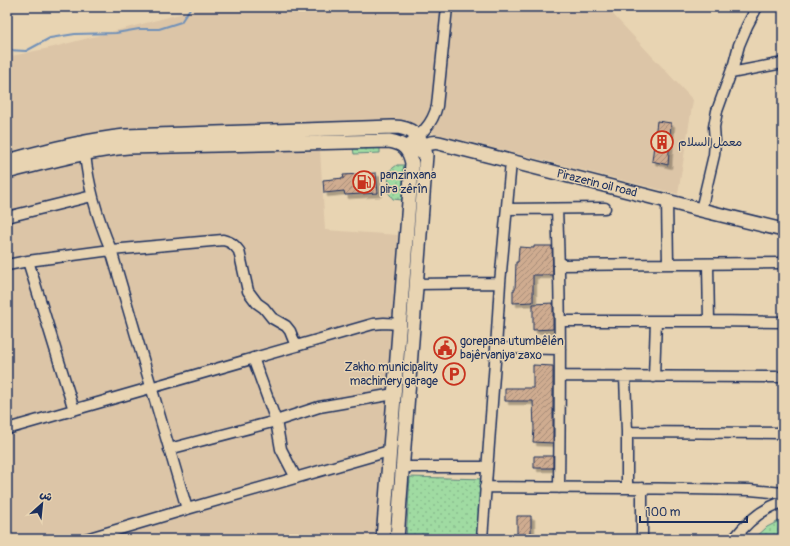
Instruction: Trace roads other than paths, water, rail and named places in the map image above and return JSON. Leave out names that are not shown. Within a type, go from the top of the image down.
[{"type":"main road","points":[[7,160],[90,141],[125,136],[393,127],[400,127],[413,132],[421,141],[426,155],[397,539]]},
{"type":"main road","points":[[7,172],[85,153],[128,147],[389,140],[395,141],[408,152],[412,163],[383,539]]},
{"type":"main road","points":[[408,152],[421,141]]},
{"type":"main road","name":"Pirazerin oil road","points":[[421,141],[429,143],[436,142],[701,210],[778,228]]},
{"type":"street","points":[[421,141],[435,114],[437,106],[447,7]]},
{"type":"street","points":[[701,210],[714,155],[715,119],[743,35],[757,7]]},
{"type":"street","points":[[731,73],[783,63]]},
{"type":"street","points":[[85,153],[92,196],[110,250],[187,509]]},
{"type":"street","points":[[482,539],[500,284],[511,162]]},
{"type":"street","points":[[7,217],[92,196]]},
{"type":"street","points":[[667,201],[668,264]]},
{"type":"street","points":[[507,209],[605,208]]},
{"type":"street","points":[[557,209],[560,321],[559,488]]},
{"type":"street","name":"Pirazerin oil road","points":[[778,228],[783,238]]},
{"type":"street","points":[[7,265],[110,250],[223,240],[230,242],[238,251],[248,292],[272,318],[286,326],[290,331],[296,346]]},
{"type":"street","points":[[28,261],[74,410]]},
{"type":"street","points":[[559,265],[708,265],[783,263]]},
{"type":"street","points":[[708,265],[709,321]]},
{"type":"street","points":[[416,284],[500,284]]},
{"type":"street","points":[[560,321],[783,322]]},
{"type":"street","points":[[654,377],[656,321]]},
{"type":"street","points":[[7,429],[151,389],[373,324],[400,324]]},
{"type":"street","points":[[496,348],[560,349]]},
{"type":"street","points":[[253,358],[276,421],[281,449],[296,478]]},
{"type":"street","points":[[560,376],[783,377]]},
{"type":"street","points":[[625,376],[627,488]]},
{"type":"street","points":[[169,449],[276,421],[319,407],[394,394]]},
{"type":"street","points":[[627,432],[783,433]]},
{"type":"street","points":[[86,539],[389,451]]},
{"type":"street","points":[[402,467],[487,467]]},
{"type":"street","points":[[485,487],[750,490],[783,493]]},
{"type":"street","points":[[642,488],[642,539]]},
{"type":"street","points":[[734,539],[741,529],[758,515],[776,504],[783,502]]},
{"type":"waterway","points":[[7,50],[26,51],[50,38],[75,34],[116,33],[139,29],[159,29],[181,22],[191,7]]},
{"type":"place","name":"معمل السلام","points":[[662,142]]},
{"type":"place","name":"panzinxana pira zêrîn","points":[[364,182]]},
{"type":"place","name":"gorepana utumbêlên bajêrvaniya zaxo","points":[[445,348]]},
{"type":"place","name":"Zakho municipality machinery garage","points":[[454,374]]}]
